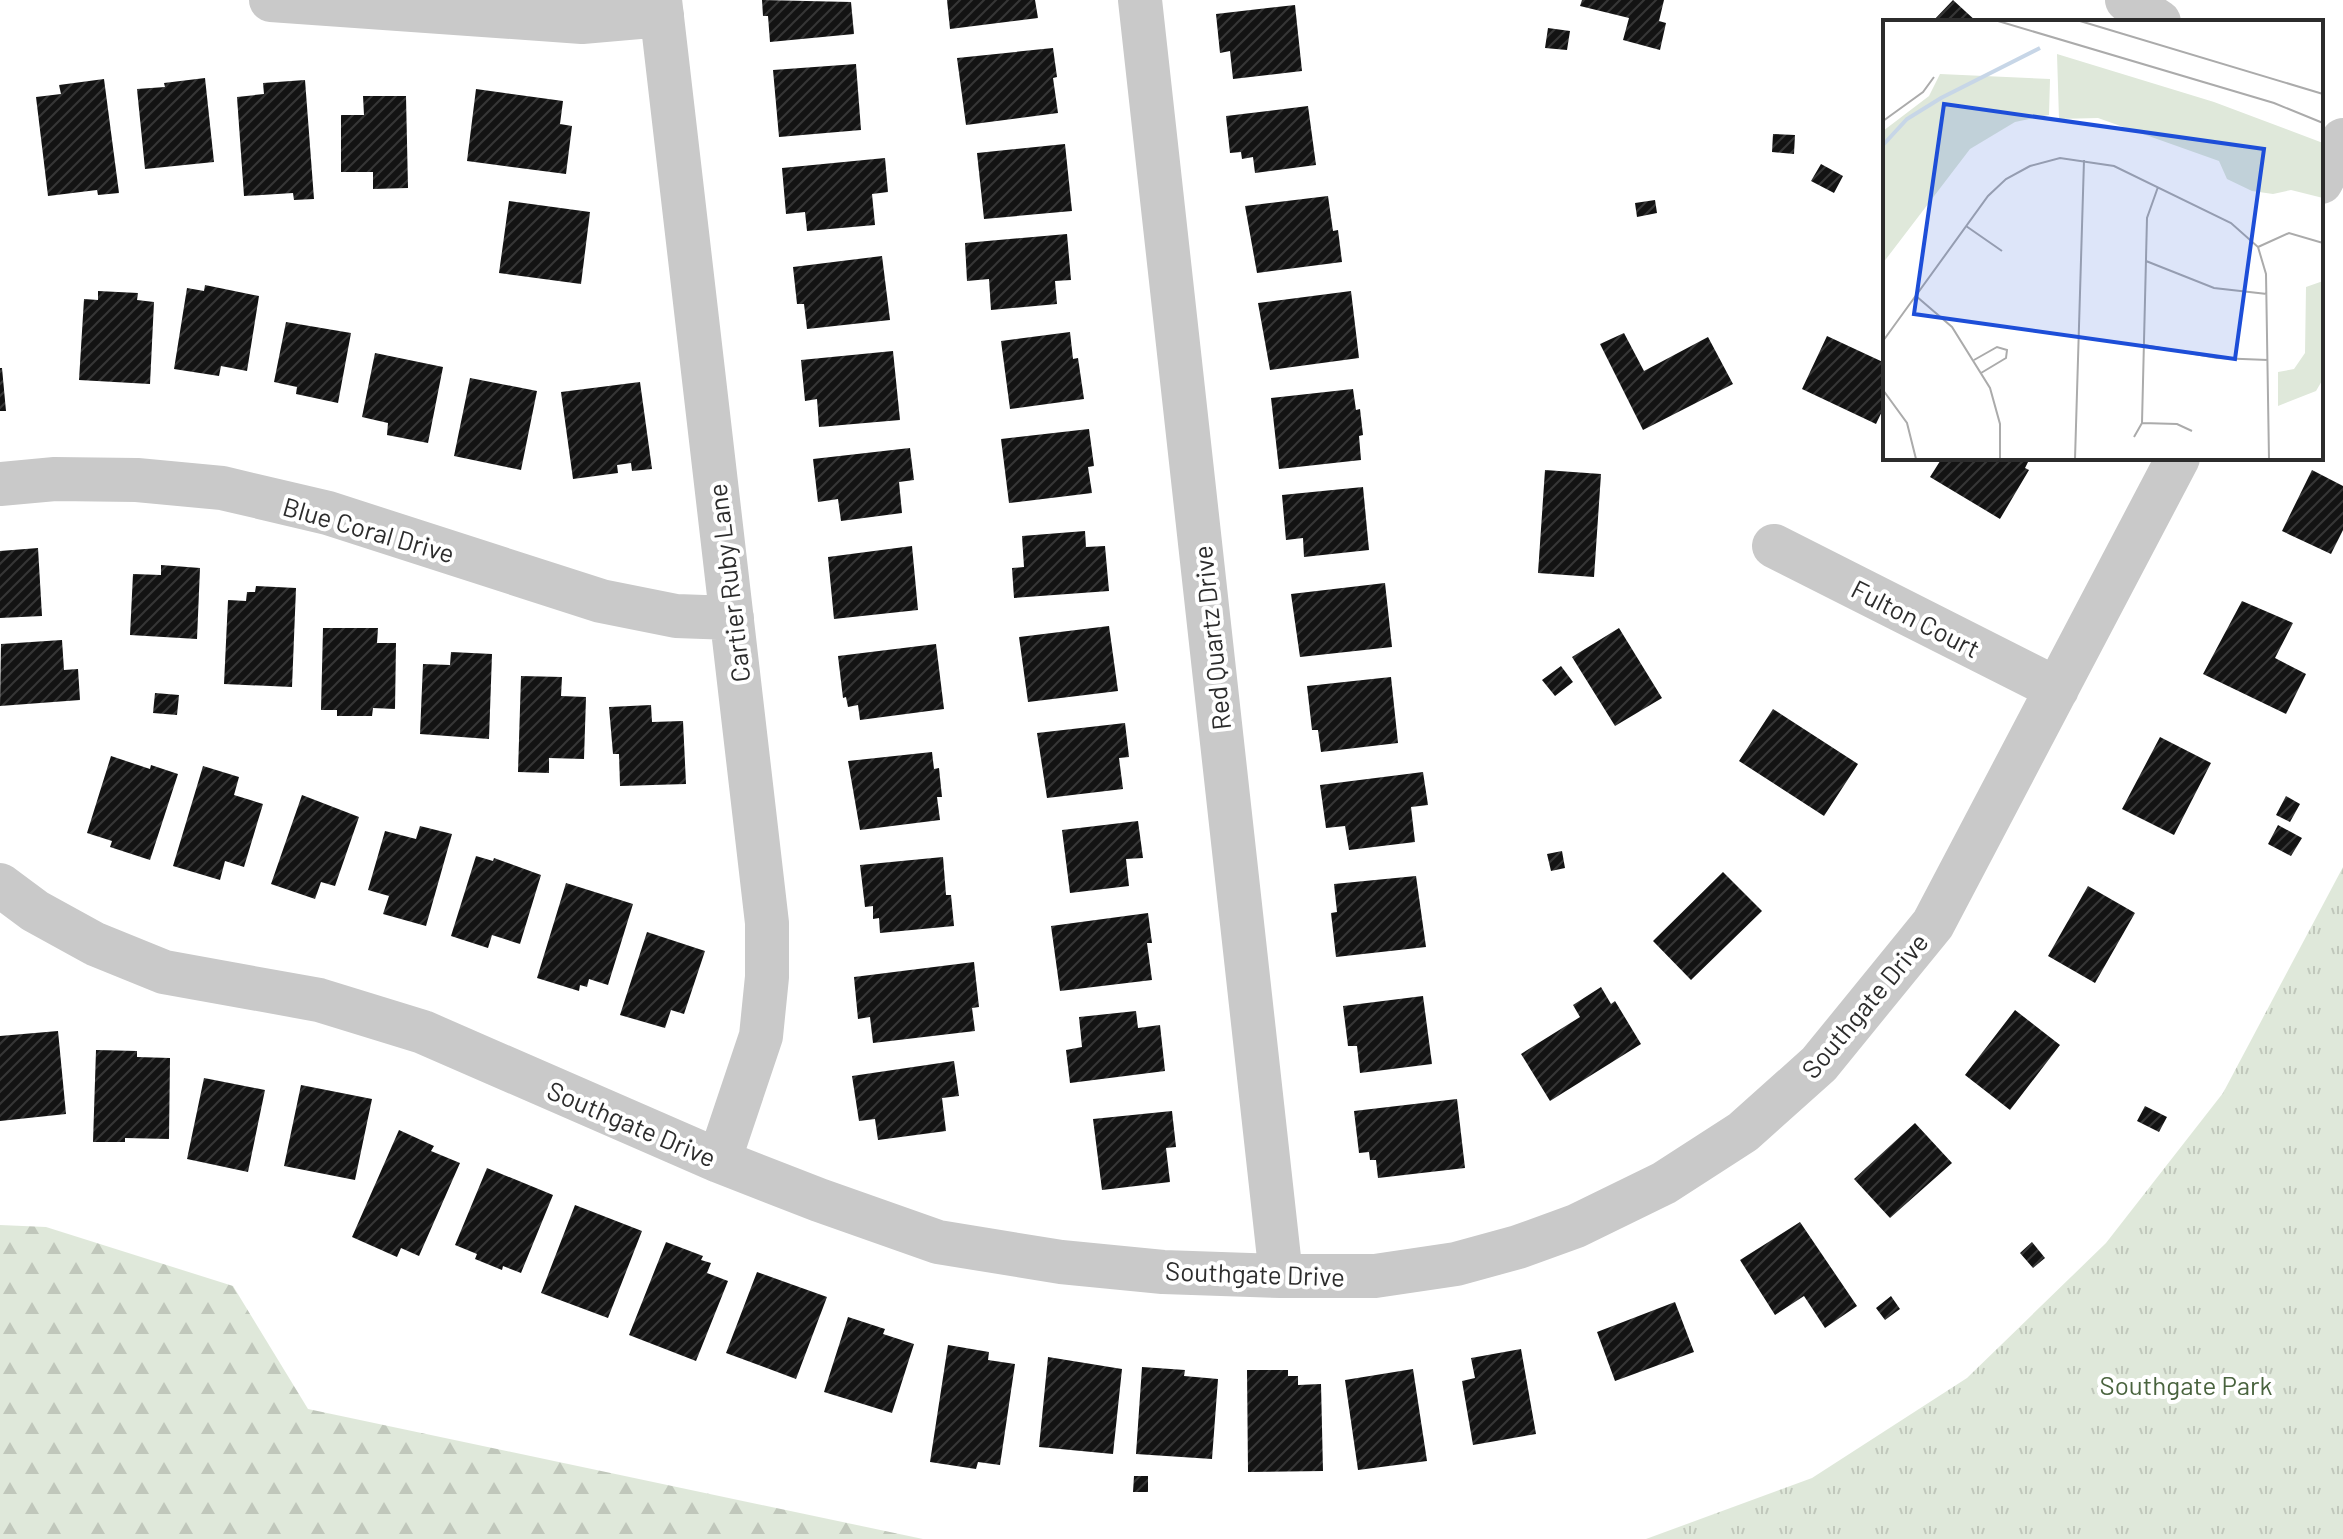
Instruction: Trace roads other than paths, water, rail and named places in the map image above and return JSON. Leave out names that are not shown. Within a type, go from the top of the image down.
[{"type":"street","points":[[271,0],[582,22],[661,7]]},
{"type":"street","name":"Red Quartz Drive","points":[[1140,0],[1281,1276]]},
{"type":"street","points":[[2127,0],[2156,20]]},
{"type":"street","name":"Cartier Ruby Lane","points":[[661,7],[767,923],[767,977],[761,1036],[719,1161]]},
{"type":"street","points":[[2323,118],[2343,129]]},
{"type":"street","points":[[2323,178],[2343,140]]},
{"type":"street","name":"Southgate Drive","points":[[0,885],[35,911],[95,944],[164,972],[319,1000],[423,1032],[719,1161],[938,1242],[1061,1262],[1163,1272],[1375,1276],[1456,1264],[1518,1247],[1576,1226],[1664,1183],[1743,1132],[1819,1064],[1933,924],[2177,460]]},
{"type":"street","name":"Blue Coral Drive","points":[[0,484],[55,479],[137,480],[222,488],[328,513],[601,601],[676,616],[732,618]]},
{"type":"street","name":"Fulton Court","points":[[1774,546],[2057,689]]},
{"type":"park label","name":"Southgate Park","points":[[2186,1384]]}]
